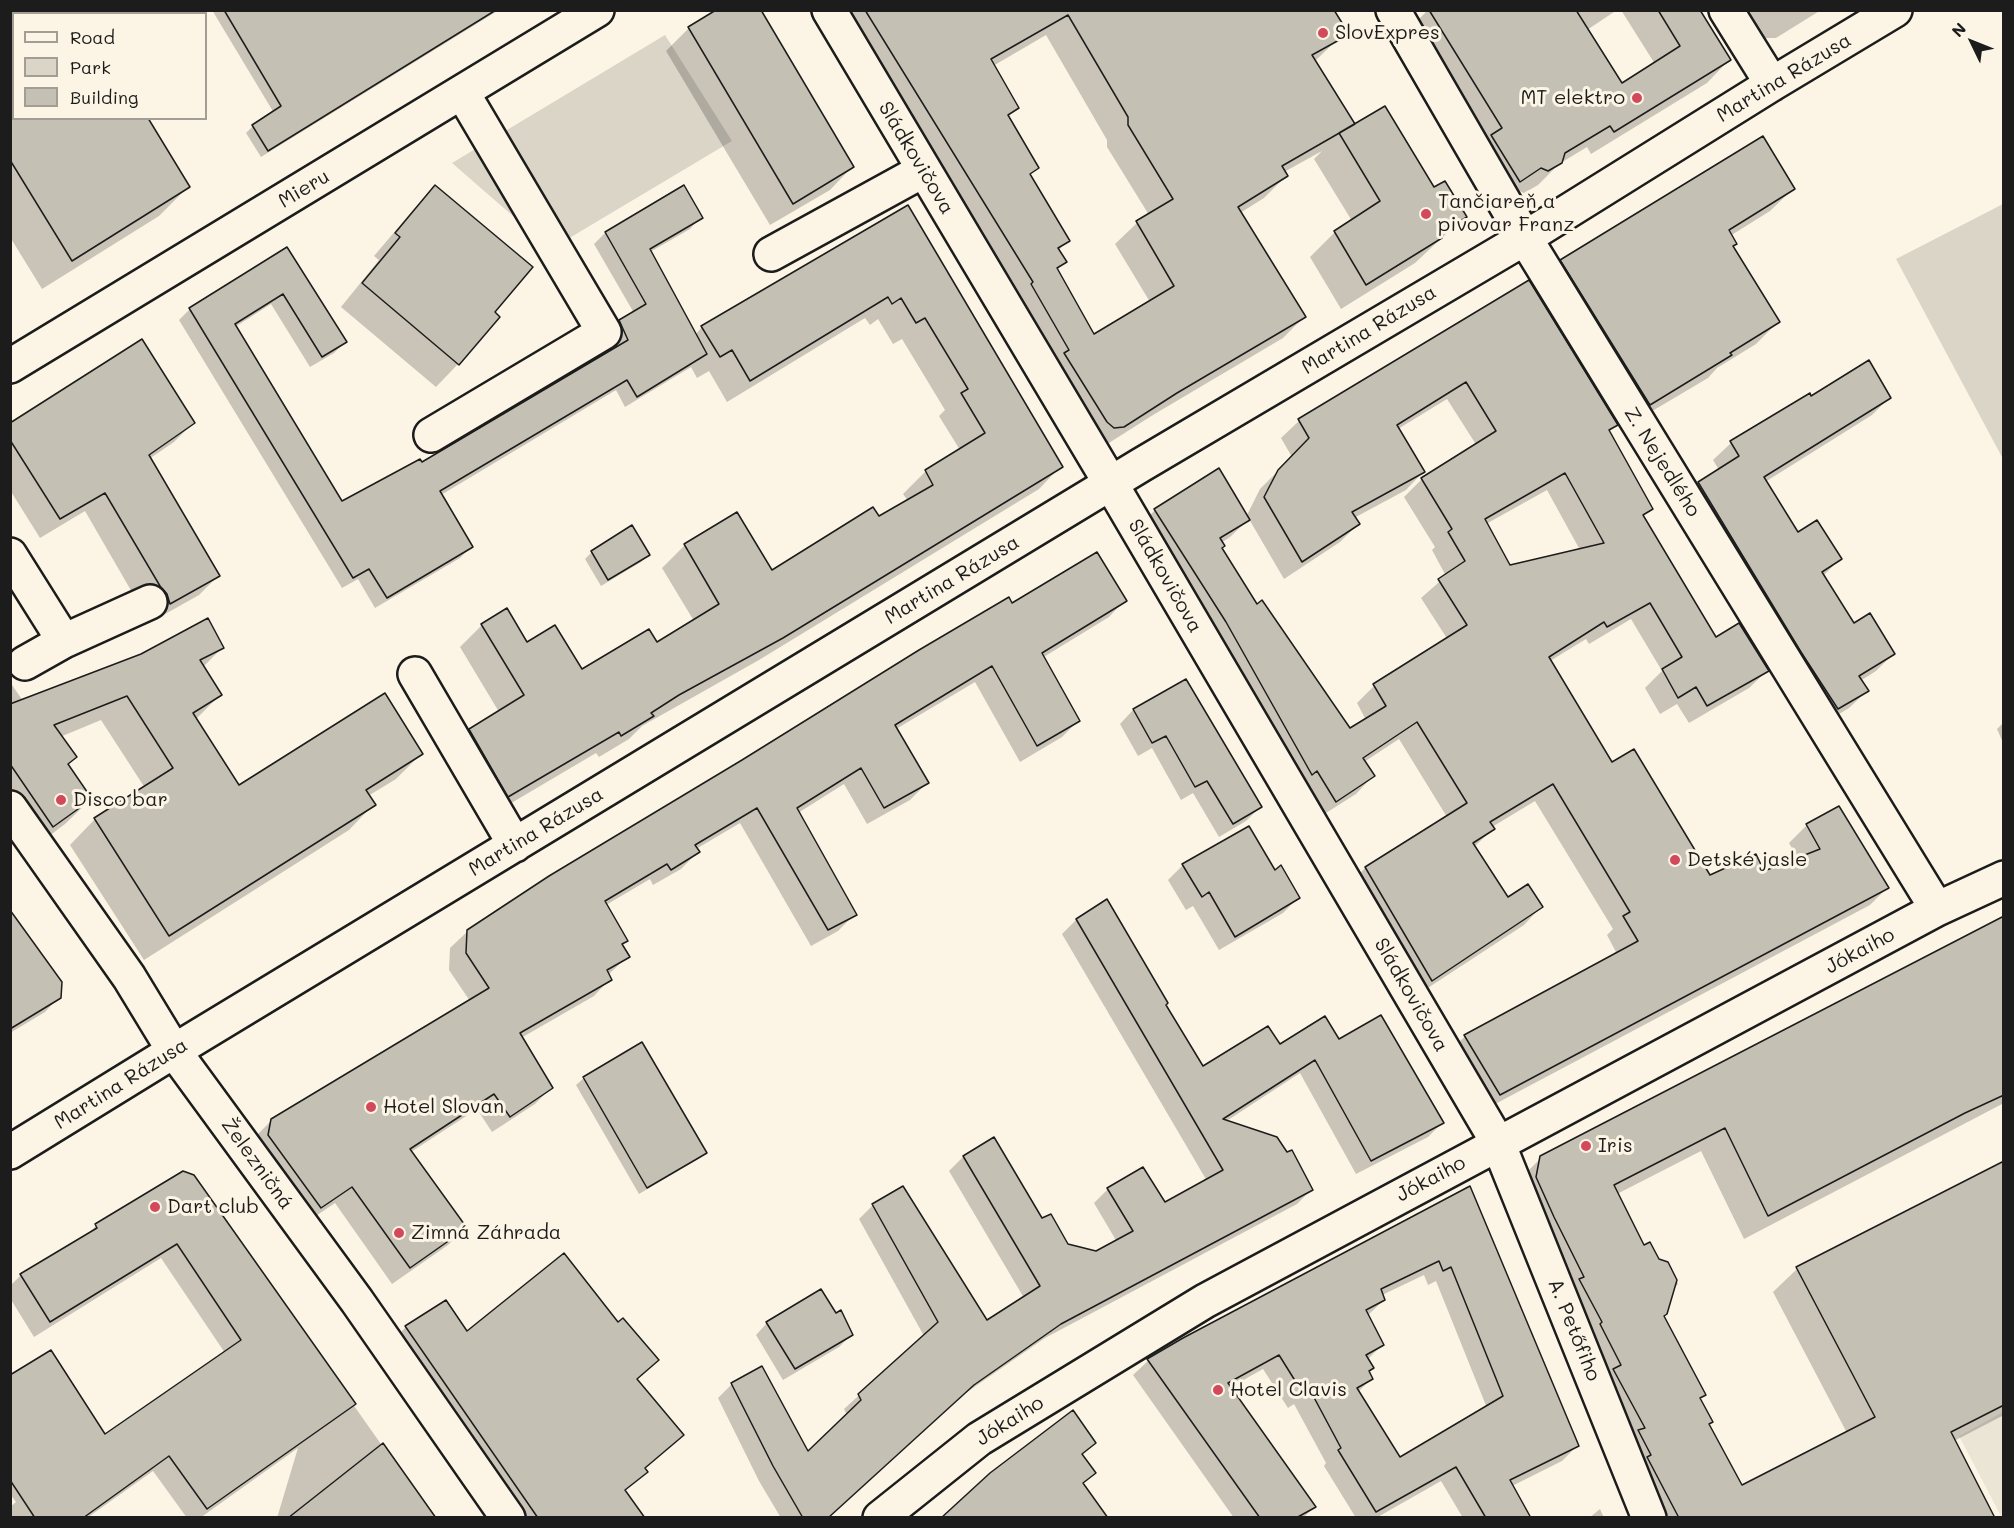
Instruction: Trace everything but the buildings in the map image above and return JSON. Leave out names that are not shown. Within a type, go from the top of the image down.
[{"type":"street","name":"Mieru","points":[[10,366],[597,10]]},
{"type":"street","name":"Sládkovičova","points":[[829,10],[1111,484],[1498,1143]]},
{"type":"street","name":"Z. Nejedlého","points":[[1393,10],[1525,238],[1937,909]]},
{"type":"street","points":[[1726,10],[1772,84]]},
{"type":"street","name":"Martina Rázusa","points":[[10,1152],[1111,484],[1525,238],[1895,10]]},
{"type":"street","points":[[431,435],[604,333],[462,92]]},
{"type":"street","points":[[771,254],[924,170]]},
{"type":"street","points":[[10,555],[64,641]]},
{"type":"street","points":[[25,663],[64,641],[150,602]]},
{"type":"street","points":[[415,674],[514,845]]},
{"type":"street","name":"Železničná","points":[[10,808],[129,977],[174,1051],[357,1300],[508,1518]]},
{"type":"street","name":"Jókaiho","points":[[880,1518],[979,1439],[1204,1301],[1937,909],[2004,878]]},
{"type":"street","name":"A. Petőfiho","points":[[1498,1143],[1649,1518]]},
{"type":"shaded area","points":[[2003,1412],[2004,1517],[2002,1518],[1959,1436]]},
{"type":"green space","points":[[665,35],[732,141],[551,249],[452,163]]},
{"type":"green space","points":[[2003,204],[2003,459],[1896,259]]},
{"type":"place","name":"SlovExpres","points":[[1323,33]]},
{"type":"place","name":"MT elektro","points":[[1637,98]]},
{"type":"place","name":"Tančiareň a pivovar Franz","points":[[1426,214]]},
{"type":"place","name":"Disco bar","points":[[61,800]]},
{"type":"place","name":"Detské jasle","points":[[1675,860]]},
{"type":"place","name":"Hotel Slovan","points":[[371,1107]]},
{"type":"place","name":"Iris","points":[[1586,1146]]},
{"type":"place","name":"Dart club","points":[[155,1207]]},
{"type":"place","name":"Zimná Záhrada","points":[[399,1233]]},
{"type":"place","name":"Hotel Clavis","points":[[1218,1390]]}]
